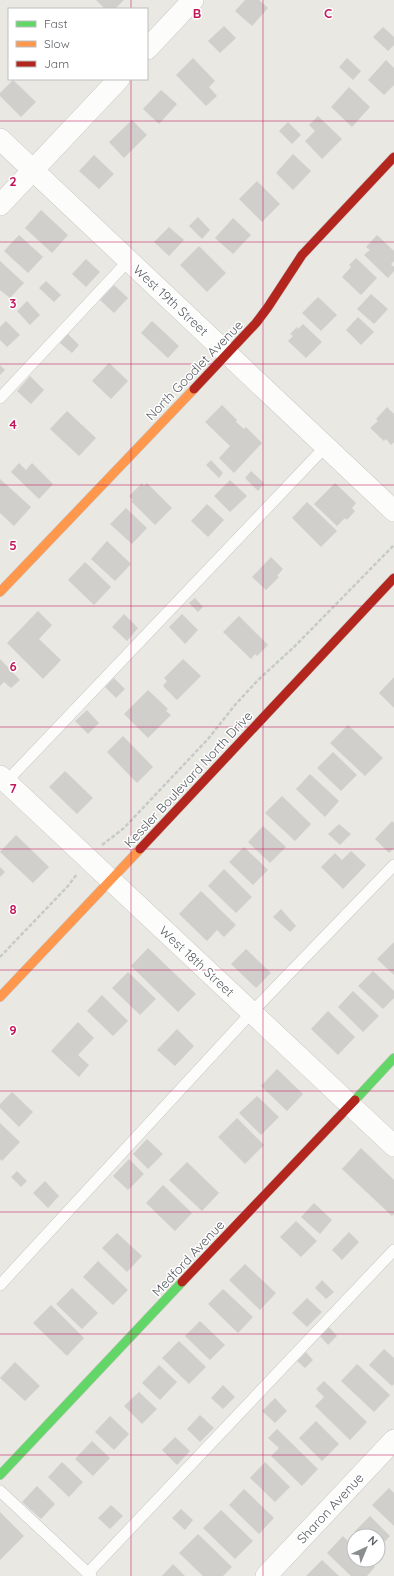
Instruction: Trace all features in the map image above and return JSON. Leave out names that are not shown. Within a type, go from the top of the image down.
[{"type":"street","points":[[148,48],[193,0]]},
{"type":"street","points":[[0,205],[118,80]]},
{"type":"street","name":"West 19th Street","points":[[0,139],[394,511]]},
{"type":"street","name":"North Goodlet Avenue","points":[[0,592],[241,341],[258,321],[302,255],[394,157]]},
{"type":"street","name":"Kessler Boulevard North Drive","points":[[0,997],[394,578]]},
{"type":"street","name":"West 18th Street","points":[[3,779],[394,1146]]},
{"type":"street","name":"Medford Avenue","points":[[0,1475],[394,1058]]},
{"type":"street","name":"Sharon Avenue","points":[[266,1576],[394,1440]]},
{"type":"lane","points":[[0,398],[128,260]]},
{"type":"lane","points":[[3,779],[326,446]]},
{"type":"lane","points":[[0,1285],[252,1012],[394,865]]},
{"type":"lane","points":[[0,1491],[89,1574],[394,1250]]},
{"type":"path","points":[[0,958],[68,886],[87,858],[124,828],[208,739],[235,705],[394,545]]},
{"type":"building","points":[[96,0],[124,0],[116,8],[104,8]]},
{"type":"building","points":[[245,0],[259,0],[268,8],[252,26],[235,11]]},
{"type":"building","points":[[224,26],[236,38],[220,53],[208,41]]},
{"type":"building","points":[[383,27],[394,37],[394,45],[388,51],[373,37]]},
{"type":"building","points":[[193,58],[215,81],[209,87],[217,96],[206,106],[176,75]]},
{"type":"building","points":[[347,58],[361,71],[353,80],[339,67]]},
{"type":"building","points":[[386,60],[394,68],[394,85],[384,95],[368,80]]},
{"type":"building","points":[[13,80],[36,102],[21,117],[0,96],[0,93]]},
{"type":"building","points":[[349,87],[370,107],[352,127],[331,107]]},
{"type":"building","points":[[161,90],[177,104],[159,124],[143,109]]},
{"type":"building","points":[[318,116],[342,139],[322,159],[305,141],[315,131],[309,125]]},
{"type":"building","points":[[132,120],[147,135],[124,158],[109,142]]},
{"type":"building","points":[[288,122],[301,135],[292,144],[279,131]]},
{"type":"building","points":[[293,154],[311,171],[293,190],[276,173]]},
{"type":"building","points":[[94,155],[114,174],[99,189],[79,171]]},
{"type":"building","points":[[257,181],[280,204],[262,222],[239,199]]},
{"type":"building","points":[[41,210],[68,235],[52,253],[25,228]]},
{"type":"building","points":[[198,217],[210,230],[202,239],[189,226]]},
{"type":"building","points":[[233,218],[251,235],[233,254],[215,238]]},
{"type":"building","points":[[169,227],[184,240],[169,256],[154,242]]},
{"type":"building","points":[[19,235],[43,257],[28,273],[4,251]]},
{"type":"building","points":[[377,235],[394,251],[394,261],[391,264],[394,267],[394,271],[388,278],[364,255],[370,250],[366,247]]},
{"type":"building","points":[[199,246],[226,273],[207,292],[180,265]]},
{"type":"building","points":[[356,258],[377,278],[361,295],[342,277],[351,267],[349,265]]},
{"type":"building","points":[[86,259],[100,272],[86,287],[72,274]]},
{"type":"building","points":[[0,261],[24,283],[10,298],[0,290]]},
{"type":"building","points":[[46,281],[61,295],[54,302],[39,288]]},
{"type":"building","points":[[114,285],[128,298],[114,313],[100,300]]},
{"type":"building","points":[[371,294],[388,309],[374,324],[357,309]]},
{"type":"building","points":[[318,297],[337,315],[321,331],[302,313]]},
{"type":"building","points":[[27,301],[40,315],[30,325],[17,311]]},
{"type":"building","points":[[358,317],[374,332],[361,345],[346,330]]},
{"type":"building","points":[[6,321],[20,335],[7,347],[0,340],[0,327]]},
{"type":"building","points":[[152,321],[179,346],[168,358],[141,333]]},
{"type":"building","points":[[303,324],[322,342],[306,358],[288,341],[293,336],[290,334],[297,327],[298,329]]},
{"type":"building","points":[[68,334],[79,345],[72,353],[60,343]]},
{"type":"building","points":[[109,363],[128,381],[111,399],[92,381]]},
{"type":"building","points":[[0,365],[5,370],[0,375]]},
{"type":"building","points":[[30,376],[44,390],[31,404],[17,391]]},
{"type":"building","points":[[222,405],[237,420],[236,422],[244,429],[246,427],[262,443],[234,473],[219,458],[230,446],[205,422]]},
{"type":"building","points":[[387,407],[394,414],[394,442],[391,445],[386,439],[384,441],[370,428],[378,421],[376,419]]},
{"type":"building","points":[[67,411],[96,438],[79,456],[50,429]]},
{"type":"building","points":[[211,460],[223,473],[219,478],[206,465]]},
{"type":"building","points":[[19,463],[26,470],[32,463],[53,484],[39,499],[11,472]]},
{"type":"building","points":[[251,471],[264,483],[258,491],[245,478]]},
{"type":"building","points":[[0,479],[31,507],[14,526],[0,513]]},
{"type":"building","points":[[230,480],[247,496],[230,512],[214,496]]},
{"type":"building","points":[[142,483],[144,486],[147,483],[172,508],[155,525],[131,501],[133,500],[129,496]]},
{"type":"building","points":[[335,483],[356,503],[352,508],[355,511],[347,520],[345,518],[337,526],[314,504]]},
{"type":"building","points":[[307,502],[337,531],[321,547],[292,518]]},
{"type":"building","points":[[207,504],[224,520],[208,537],[191,521]]},
{"type":"building","points":[[126,508],[147,528],[132,544],[110,524]]},
{"type":"building","points":[[107,541],[131,564],[115,581],[91,559]]},
{"type":"building","points":[[271,557],[283,569],[277,576],[279,577],[266,590],[252,577]]},
{"type":"building","points":[[85,562],[111,587],[94,605],[68,580]]},
{"type":"building","points":[[195,598],[203,607],[198,612],[189,603]]},
{"type":"building","points":[[38,611],[52,625],[39,639],[61,660],[43,679],[7,643]]},
{"type":"building","points":[[124,614],[138,628],[127,641],[112,627]]},
{"type":"building","points":[[182,614],[198,630],[185,644],[169,627]]},
{"type":"building","points":[[239,616],[268,645],[257,656],[255,654],[251,659],[223,632]]},
{"type":"building","points":[[0,659],[20,680],[11,688],[4,682],[0,686]]},
{"type":"building","points":[[183,659],[201,676],[177,700],[163,686],[167,681],[164,678]]},
{"type":"building","points":[[394,677],[394,708],[379,693]]},
{"type":"building","points":[[114,678],[125,689],[116,698],[105,687]]},
{"type":"building","points":[[148,690],[168,709],[166,711],[171,715],[148,738],[124,714]]},
{"type":"building","points":[[87,710],[99,723],[88,734],[75,721]]},
{"type":"building","points":[[348,725],[383,758],[365,776],[330,743]]},
{"type":"building","points":[[123,736],[153,767],[137,783],[107,752]]},
{"type":"building","points":[[333,752],[357,775],[341,791],[317,768]]},
{"type":"building","points":[[65,771],[93,798],[77,814],[49,787]]},
{"type":"building","points":[[310,774],[339,801],[325,817],[296,789]]},
{"type":"building","points":[[282,796],[311,824],[295,841],[265,813]]},
{"type":"building","points":[[392,821],[394,823],[394,848],[389,853],[375,839]]},
{"type":"building","points":[[339,824],[351,834],[340,845],[328,834]]},
{"type":"building","points":[[263,826],[286,847],[270,863],[248,842]]},
{"type":"building","points":[[16,835],[49,867],[33,883],[0,852]]},
{"type":"building","points":[[244,847],[268,870],[253,885],[229,862]]},
{"type":"building","points":[[351,851],[366,865],[343,889],[321,867],[335,853],[342,860]]},
{"type":"building","points":[[0,867],[5,872],[0,877]]},
{"type":"building","points":[[224,869],[252,897],[236,913],[208,886]]},
{"type":"building","points":[[201,891],[236,925],[224,937],[217,930],[207,941],[179,914]]},
{"type":"building","points":[[281,909],[296,926],[290,932],[273,917]]},
{"type":"building","points":[[394,942],[394,975],[377,959]]},
{"type":"building","points":[[148,948],[196,994],[178,1012],[131,966]]},
{"type":"building","points":[[246,949],[271,973],[256,988],[231,964]]},
{"type":"building","points":[[373,971],[394,991],[394,998],[383,1009],[358,986]]},
{"type":"building","points":[[128,972],[156,999],[140,1015],[112,988]]},
{"type":"building","points":[[353,991],[379,1016],[363,1032],[338,1007]]},
{"type":"building","points":[[102,995],[128,1021],[113,1036],[87,1011]]},
{"type":"building","points":[[328,1011],[355,1037],[338,1055],[311,1029]]},
{"type":"building","points":[[78,1022],[94,1038],[78,1055],[89,1065],[79,1077],[51,1051]]},
{"type":"building","points":[[177,1029],[194,1046],[175,1066],[157,1050]]},
{"type":"building","points":[[277,1069],[303,1094],[287,1111],[261,1086]]},
{"type":"building","points":[[12,1092],[33,1112],[19,1127],[0,1108],[0,1104]]},
{"type":"building","points":[[257,1096],[279,1117],[261,1135],[239,1113]]},
{"type":"building","points":[[237,1118],[264,1145],[245,1164],[218,1137]]},
{"type":"building","points":[[0,1123],[20,1142],[2,1161],[0,1159]]},
{"type":"building","points":[[147,1139],[163,1154],[148,1169],[133,1154]]},
{"type":"building","points":[[361,1148],[394,1180],[394,1214],[392,1216],[342,1169]]},
{"type":"building","points":[[129,1159],[144,1174],[128,1190],[113,1176]]},
{"type":"building","points":[[187,1162],[219,1193],[202,1211],[169,1180]]},
{"type":"building","points":[[17,1171],[27,1181],[21,1187],[11,1177]]},
{"type":"building","points":[[45,1181],[59,1196],[48,1208],[33,1193]]},
{"type":"building","points":[[163,1185],[192,1213],[175,1231],[146,1203]]},
{"type":"building","points":[[314,1203],[332,1220],[320,1234],[301,1217]]},
{"type":"building","points":[[296,1221],[317,1241],[301,1257],[280,1237]]},
{"type":"building","points":[[349,1232],[359,1242],[342,1260],[332,1250]]},
{"type":"building","points":[[117,1233],[142,1256],[127,1272],[102,1248]]},
{"type":"building","points":[[98,1261],[128,1290],[113,1305],[83,1277]]},
{"type":"building","points":[[245,1264],[276,1293],[260,1310],[229,1280]]},
{"type":"building","points":[[322,1280],[334,1292],[326,1299],[315,1288]]},
{"type":"building","points":[[72,1288],[98,1313],[82,1329],[56,1304]]},
{"type":"building","points":[[223,1289],[253,1317],[238,1333],[208,1304]]},
{"type":"building","points":[[307,1298],[322,1312],[307,1327],[292,1313]]},
{"type":"building","points":[[51,1305],[84,1338],[67,1356],[33,1323]]},
{"type":"building","points":[[200,1321],[225,1345],[210,1360],[185,1336]]},
{"type":"building","points":[[329,1327],[337,1336],[328,1345],[320,1336]]},
{"type":"building","points":[[179,1341],[206,1367],[189,1384],[162,1358]]},
{"type":"building","points":[[384,1349],[394,1358],[394,1384],[392,1386],[369,1365]]},
{"type":"building","points":[[306,1352],[313,1360],[305,1368],[297,1361]]},
{"type":"building","points":[[15,1362],[40,1386],[25,1401],[0,1378]]},
{"type":"building","points":[[357,1364],[390,1395],[374,1412],[341,1381]]},
{"type":"building","points":[[159,1365],[177,1382],[160,1400],[142,1383]]},
{"type":"building","points":[[324,1381],[367,1422],[350,1440],[315,1406],[324,1397],[316,1389]]},
{"type":"building","points":[[223,1385],[235,1397],[223,1409],[211,1398]]},
{"type":"building","points":[[139,1392],[157,1409],[142,1424],[124,1406]]},
{"type":"building","points":[[275,1398],[287,1411],[275,1423],[262,1411]]},
{"type":"building","points":[[200,1415],[214,1428],[200,1442],[187,1429]]},
{"type":"building","points":[[110,1416],[129,1434],[114,1450],[95,1432]]},
{"type":"building","points":[[316,1421],[339,1444],[322,1461],[299,1438]]},
{"type":"building","points":[[277,1429],[318,1469],[302,1486],[271,1456],[279,1448],[268,1438]]},
{"type":"building","points":[[175,1437],[190,1451],[177,1465],[162,1450]]},
{"type":"building","points":[[92,1441],[110,1458],[93,1476],[75,1459]]},
{"type":"building","points":[[62,1462],[83,1482],[69,1497],[48,1477]]},
{"type":"building","points":[[265,1462],[290,1487],[275,1502],[250,1478]]},
{"type":"building","points":[[37,1486],[55,1504],[41,1519],[22,1502]]},
{"type":"building","points":[[389,1488],[394,1493],[394,1526],[372,1505]]},
{"type":"building","points":[[244,1489],[274,1518],[259,1534],[229,1505]]},
{"type":"building","points":[[111,1505],[123,1516],[110,1529],[98,1518]]},
{"type":"building","points":[[181,1509],[193,1520],[185,1530],[172,1518]]},
{"type":"building","points":[[221,1510],[253,1541],[235,1559],[203,1528]]},
{"type":"building","points":[[0,1512],[24,1536],[0,1560]]},
{"type":"building","points":[[370,1516],[382,1528],[358,1528]]},
{"type":"building","points":[[386,1532],[390,1536],[386,1540]]},
{"type":"building","points":[[198,1534],[232,1567],[223,1576],[203,1576],[179,1553]]},
{"type":"building","points":[[343,1536],[346,1539],[346,1568],[374,1568],[367,1576],[351,1576],[327,1553]]},
{"type":"building","points":[[322,1560],[339,1576],[306,1576]]},
{"type":"building","points":[[173,1564],[185,1576],[162,1576]]},
{"type":"traffic: fast","points":[[355,1100],[394,1058]]},
{"type":"traffic: fast","points":[[0,1475],[182,1282]]},
{"type":"traffic: slow","points":[[0,592],[194,389]]},
{"type":"traffic: slow","points":[[0,997],[140,849]]},
{"type":"traffic: jam","points":[[194,389],[256,323],[302,255],[394,157]]},
{"type":"traffic: jam","points":[[140,849],[394,578]]},
{"type":"traffic: jam","points":[[182,1282],[355,1100]]}]
